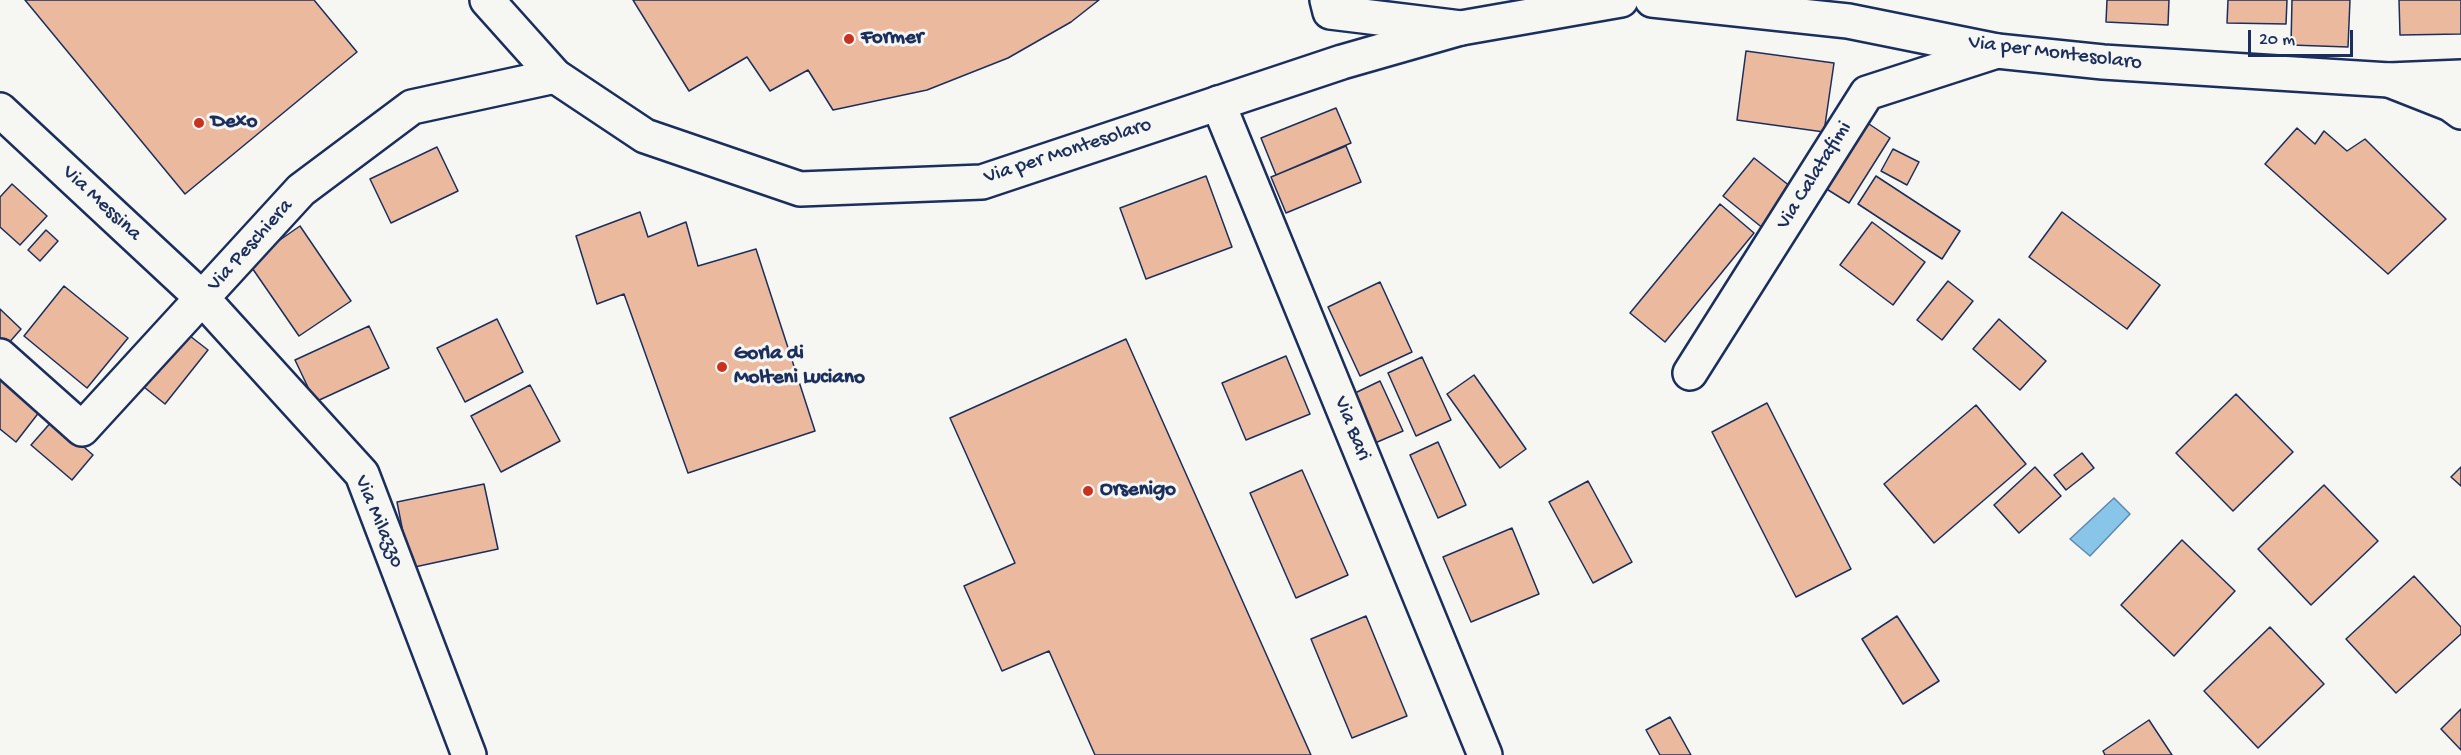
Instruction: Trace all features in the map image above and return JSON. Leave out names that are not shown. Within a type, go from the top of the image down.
[{"type":"street","name":"Via per Montesolaro","points":[[487,0],[555,76],[645,136],[800,189],[982,182],[1342,63],[1461,28],[1621,0]]},
{"type":"street","points":[[1327,0],[1330,12],[1461,28]]},
{"type":"street","name":"Via per Montesolaro","points":[[1652,0],[1848,21],[1997,51],[2103,62],[2389,80],[2461,77]]},
{"type":"street","name":"Via Calatafimi","points":[[1690,373],[1867,93],[1997,51]]},
{"type":"street","name":"Via Peschiera","points":[[0,356],[82,429],[302,190],[412,107],[555,76]]},
{"type":"street","points":[[2389,80],[2450,104],[2461,112]]},
{"type":"street","name":"Via Bari","points":[[1218,103],[1485,755]]},
{"type":"street","name":"Via Messina","points":[[0,110],[202,299]]},
{"type":"street","name":"Via Milazzo","points":[[202,299],[362,474],[469,755]]},
{"type":"water","points":[[2114,498],[2130,514],[2090,556],[2070,539]]},
{"type":"building","name":"Dexo","points":[[25,0],[314,0],[357,52],[185,194]]},
{"type":"building","name":"Former","points":[[633,0],[1099,0],[1071,22],[1008,58],[927,90],[833,110],[808,70],[770,91],[747,57],[689,91]]},
{"type":"building","points":[[2107,0],[2169,0],[2168,25],[2106,22]]},
{"type":"building","points":[[2228,0],[2287,0],[2286,24],[2227,23]]},
{"type":"building","points":[[2292,0],[2350,0],[2348,47],[2291,45]]},
{"type":"building","points":[[2399,0],[2461,0],[2461,34],[2400,35]]},
{"type":"building","points":[[1746,51],[1834,63],[1824,132],[1737,120]]},
{"type":"building","points":[[1336,108],[1351,143],[1276,175],[1261,138]]},
{"type":"building","points":[[1866,122],[1890,138],[1849,203],[1825,188]]},
{"type":"building","points":[[2297,128],[2315,144],[2324,131],[2347,151],[2365,139],[2446,219],[2388,274],[2265,164]]},
{"type":"building","points":[[1346,146],[1361,182],[1286,213],[1271,177]]},
{"type":"building","points":[[437,147],[458,191],[391,223],[370,179]]},
{"type":"building","points":[[1893,149],[1919,162],[1907,185],[1881,171]]},
{"type":"building","points":[[1754,158],[1795,190],[1764,229],[1723,196]]},
{"type":"building","points":[[1206,176],[1232,247],[1146,279],[1120,208]]},
{"type":"building","points":[[1876,176],[1960,231],[1942,259],[1858,204]]},
{"type":"building","points":[[12,184],[47,216],[20,245],[0,227],[0,197]]},
{"type":"building","points":[[1720,204],[1754,233],[1665,342],[1630,313]]},
{"type":"building","name":"Gorla di Molteni Luciano","points":[[640,212],[648,237],[686,222],[698,266],[756,249],[815,431],[688,473],[624,294],[597,304],[576,236]]},
{"type":"building","points":[[2062,212],[2160,285],[2127,329],[2029,257]]},
{"type":"building","points":[[1872,222],[1925,262],[1893,305],[1840,265]]},
{"type":"building","points":[[300,226],[351,301],[299,336],[248,262]]},
{"type":"building","points":[[46,230],[58,241],[40,261],[28,250]]},
{"type":"building","points":[[1948,281],[1973,301],[1942,340],[1917,320]]},
{"type":"building","points":[[1380,282],[1412,352],[1360,376],[1328,307]]},
{"type":"building","points":[[64,286],[128,338],[87,388],[24,336]]},
{"type":"building","points":[[0,309],[21,329],[1,352],[0,351]]},
{"type":"building","points":[[497,319],[523,372],[465,402],[437,348]]},
{"type":"building","points":[[1999,319],[2046,361],[2020,390],[1973,349]]},
{"type":"building","points":[[369,326],[389,368],[315,402],[295,360]]},
{"type":"building","points":[[181,329],[208,350],[165,404],[139,383]]},
{"type":"building","name":"Orsenigo","points":[[1126,339],[1311,755],[1095,755],[1049,651],[1002,671],[964,586],[1015,563],[950,418]]},
{"type":"building","points":[[1286,356],[1310,414],[1246,440],[1222,383]]},
{"type":"building","points":[[1422,357],[1451,420],[1416,436],[1388,373]]},
{"type":"building","points":[[1474,375],[1526,449],[1500,468],[1447,394]]},
{"type":"building","points":[[0,379],[40,411],[16,442],[0,429]]},
{"type":"building","points":[[1380,381],[1403,431],[1375,443],[1353,394]]},
{"type":"building","points":[[530,385],[560,441],[501,472],[471,416]]},
{"type":"building","points":[[2236,394],[2293,452],[2233,511],[2176,453]]},
{"type":"building","points":[[1767,403],[1851,569],[1796,597],[1712,432]]},
{"type":"building","points":[[1976,405],[2026,464],[1934,543],[1884,484]]},
{"type":"building","points":[[53,420],[93,455],[72,480],[31,445]]},
{"type":"building","points":[[1438,442],[1466,505],[1438,518],[1410,455]]},
{"type":"building","points":[[2082,453],[2094,468],[2066,490],[2054,475]]},
{"type":"building","points":[[2035,467],[2061,496],[2019,533],[1994,505]]},
{"type":"building","points":[[2461,467],[2461,486],[2451,477]]},
{"type":"building","points":[[1302,470],[1348,575],[1296,598],[1250,493]]},
{"type":"building","points":[[1588,481],[1632,562],[1593,583],[1549,502]]},
{"type":"building","points":[[484,484],[498,549],[410,568],[397,502]]},
{"type":"building","points":[[2324,485],[2378,541],[2311,605],[2258,549]]},
{"type":"building","points":[[1512,528],[1539,594],[1471,622],[1443,557]]},
{"type":"building","points":[[2182,540],[2235,591],[2174,656],[2121,605]]},
{"type":"building","points":[[2414,576],[2461,627],[2461,634],[2396,693],[2346,639]]},
{"type":"building","points":[[1366,616],[1407,716],[1352,738],[1311,639]]},
{"type":"building","points":[[1897,616],[1939,681],[1903,704],[1862,639]]},
{"type":"building","points":[[2270,627],[2324,684],[2258,748],[2204,691]]},
{"type":"building","points":[[2461,709],[2461,750],[2441,729]]},
{"type":"building","points":[[1670,717],[1691,755],[1660,755],[1646,730]]},
{"type":"building","points":[[2149,720],[2172,755],[2105,755],[2103,751]]},
{"type":"place","name":"Former","points":[[849,39]]},
{"type":"place","name":"Dexo","points":[[199,123]]},
{"type":"place","name":"Gorla di Molteni Luciano","points":[[722,367]]},
{"type":"place","name":"Orsenigo","points":[[1088,491]]}]
